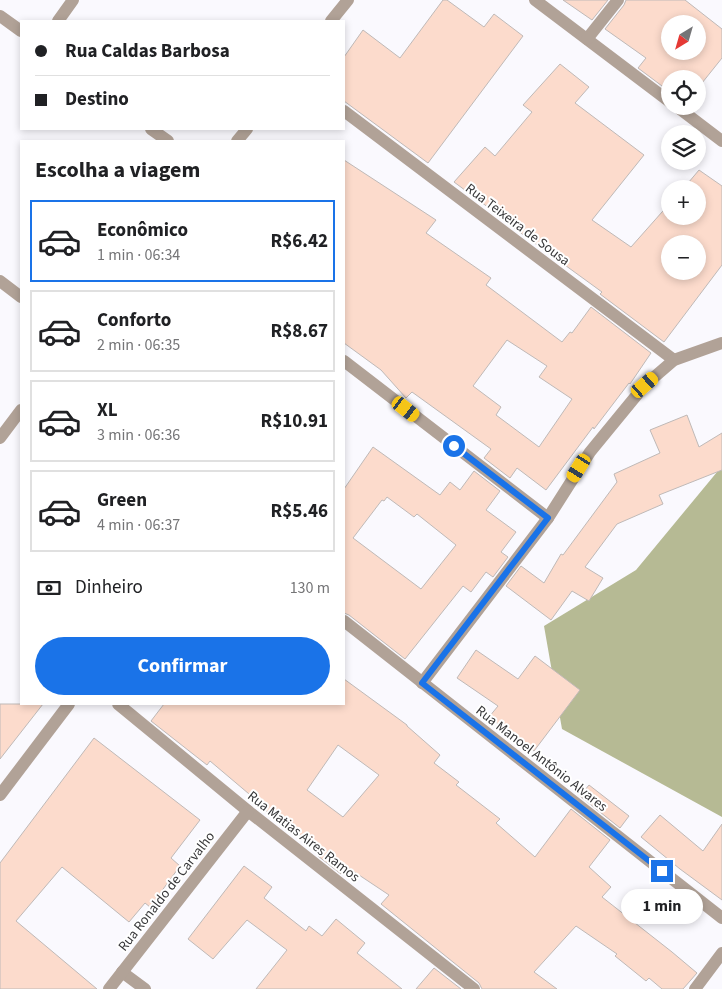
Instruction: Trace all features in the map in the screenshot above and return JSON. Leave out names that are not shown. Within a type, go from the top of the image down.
[{"type":"street","points":[[59,20],[73,0]]},
{"type":"street","points":[[332,20],[348,0]]},
{"type":"street","points":[[535,0],[661,95]]},
{"type":"street","points":[[587,39],[618,0]]},
{"type":"street","points":[[0,16],[20,30]]},
{"type":"street","name":"Rua Teixeira de Sousa","points":[[345,112],[674,360]]},
{"type":"street","points":[[688,115],[722,141]]},
{"type":"street","points":[[152,130],[167,140]]},
{"type":"street","points":[[0,281],[20,296]]},
{"type":"street","points":[[422,683],[548,518],[590,452],[645,385],[674,360],[722,343]]},
{"type":"street","points":[[345,362],[548,518]]},
{"type":"street","points":[[0,438],[20,411]]},
{"type":"street","name":"Rua Manoel Antônio Alvares","points":[[345,622],[722,918]]},
{"type":"street","points":[[0,795],[68,705]]},
{"type":"street","name":"Rua Matias Aires Ramos","points":[[119,705],[248,812],[474,989]]},
{"type":"street","name":"Rua Ronaldo de Carvalho","points":[[109,989],[128,980],[248,812]]},
{"type":"street","points":[[695,989],[722,953]]},
{"type":"street","points":[[128,980],[145,989]]},
{"type":"green space","points":[[722,466],[722,817],[562,729],[544,626],[636,570]]},
{"type":"building","points":[[443,0],[447,0],[484,27],[494,14],[523,36],[428,163],[345,102],[345,56],[363,30],[400,58]]},
{"type":"building","points":[[563,0],[608,0],[592,20]]},
{"type":"building","points":[[626,0],[685,0],[704,15],[661,15],[661,60],[706,60],[706,16],[722,29],[722,58],[706,78],[706,70],[661,70],[661,85],[638,68],[646,58],[605,29]]},
{"type":"building","points":[[560,64],[589,87],[575,103],[644,155],[592,220],[631,247],[661,213],[661,225],[706,225],[706,180],[691,180],[699,170],[722,186],[722,265],[664,342],[600,294],[602,292],[454,182],[485,147],[495,156],[532,112],[523,105]]},
{"type":"building","points":[[345,161],[436,220],[426,233],[491,278],[486,285],[562,342],[570,332],[572,333],[591,307],[651,353],[630,384],[594,429],[593,427],[546,490],[517,468],[510,478],[484,458],[491,449],[412,392],[406,398],[381,370],[345,344]],"holes":[[[507,340],[547,366],[539,377],[572,399],[539,447],[496,415],[501,407],[473,386]]]},
{"type":"building","points":[[687,415],[699,447],[722,433],[722,470],[659,495],[663,504],[617,524],[585,567],[603,578],[589,601],[572,591],[551,620],[506,586],[521,566],[544,583],[561,554],[563,555],[617,482],[614,474],[660,453],[650,430]]},
{"type":"building","points":[[373,447],[440,495],[450,482],[460,490],[474,471],[500,491],[486,510],[516,532],[501,552],[508,557],[493,577],[486,572],[471,592],[463,586],[405,659],[345,613],[345,488]],"holes":[[[387,497],[414,517],[417,514],[456,545],[421,589],[353,538],[382,500],[384,501]]]},
{"type":"building","points":[[476,650],[518,679],[535,656],[580,690],[534,751],[489,717],[498,706],[457,678]]},
{"type":"building","points":[[345,680],[407,725],[440,755],[434,763],[459,782],[456,785],[500,819],[496,823],[535,857],[571,809],[610,840],[589,867],[611,887],[602,897],[697,973],[683,989],[662,989],[649,978],[646,981],[615,956],[617,954],[576,926],[534,972],[557,989],[482,989],[479,983],[381,904],[389,895],[347,867],[341,874],[318,856],[322,852],[253,801],[255,799],[210,761],[207,765],[151,721],[163,705],[345,705]],"holes":[[[338,745],[379,775],[343,817],[307,790]]]},
{"type":"building","points":[[0,704],[42,705],[0,759]]},
{"type":"building","points":[[94,738],[200,820],[171,858],[180,866],[150,907],[145,903],[129,922],[62,867],[16,921],[97,989],[0,989],[0,863]]},
{"type":"building","points":[[589,785],[629,816],[620,828],[580,796]]},
{"type":"building","points":[[660,815],[703,851],[722,824],[722,900],[641,837]]},
{"type":"building","points":[[244,866],[272,887],[264,898],[306,931],[309,926],[322,936],[336,919],[365,943],[357,953],[402,989],[256,989],[287,950],[247,920],[213,959],[188,939]]},
{"type":"building","points":[[434,968],[461,989],[416,989]]},
{"type":"route","points":[[454,446],[548,518],[422,683],[662,871]]}]
